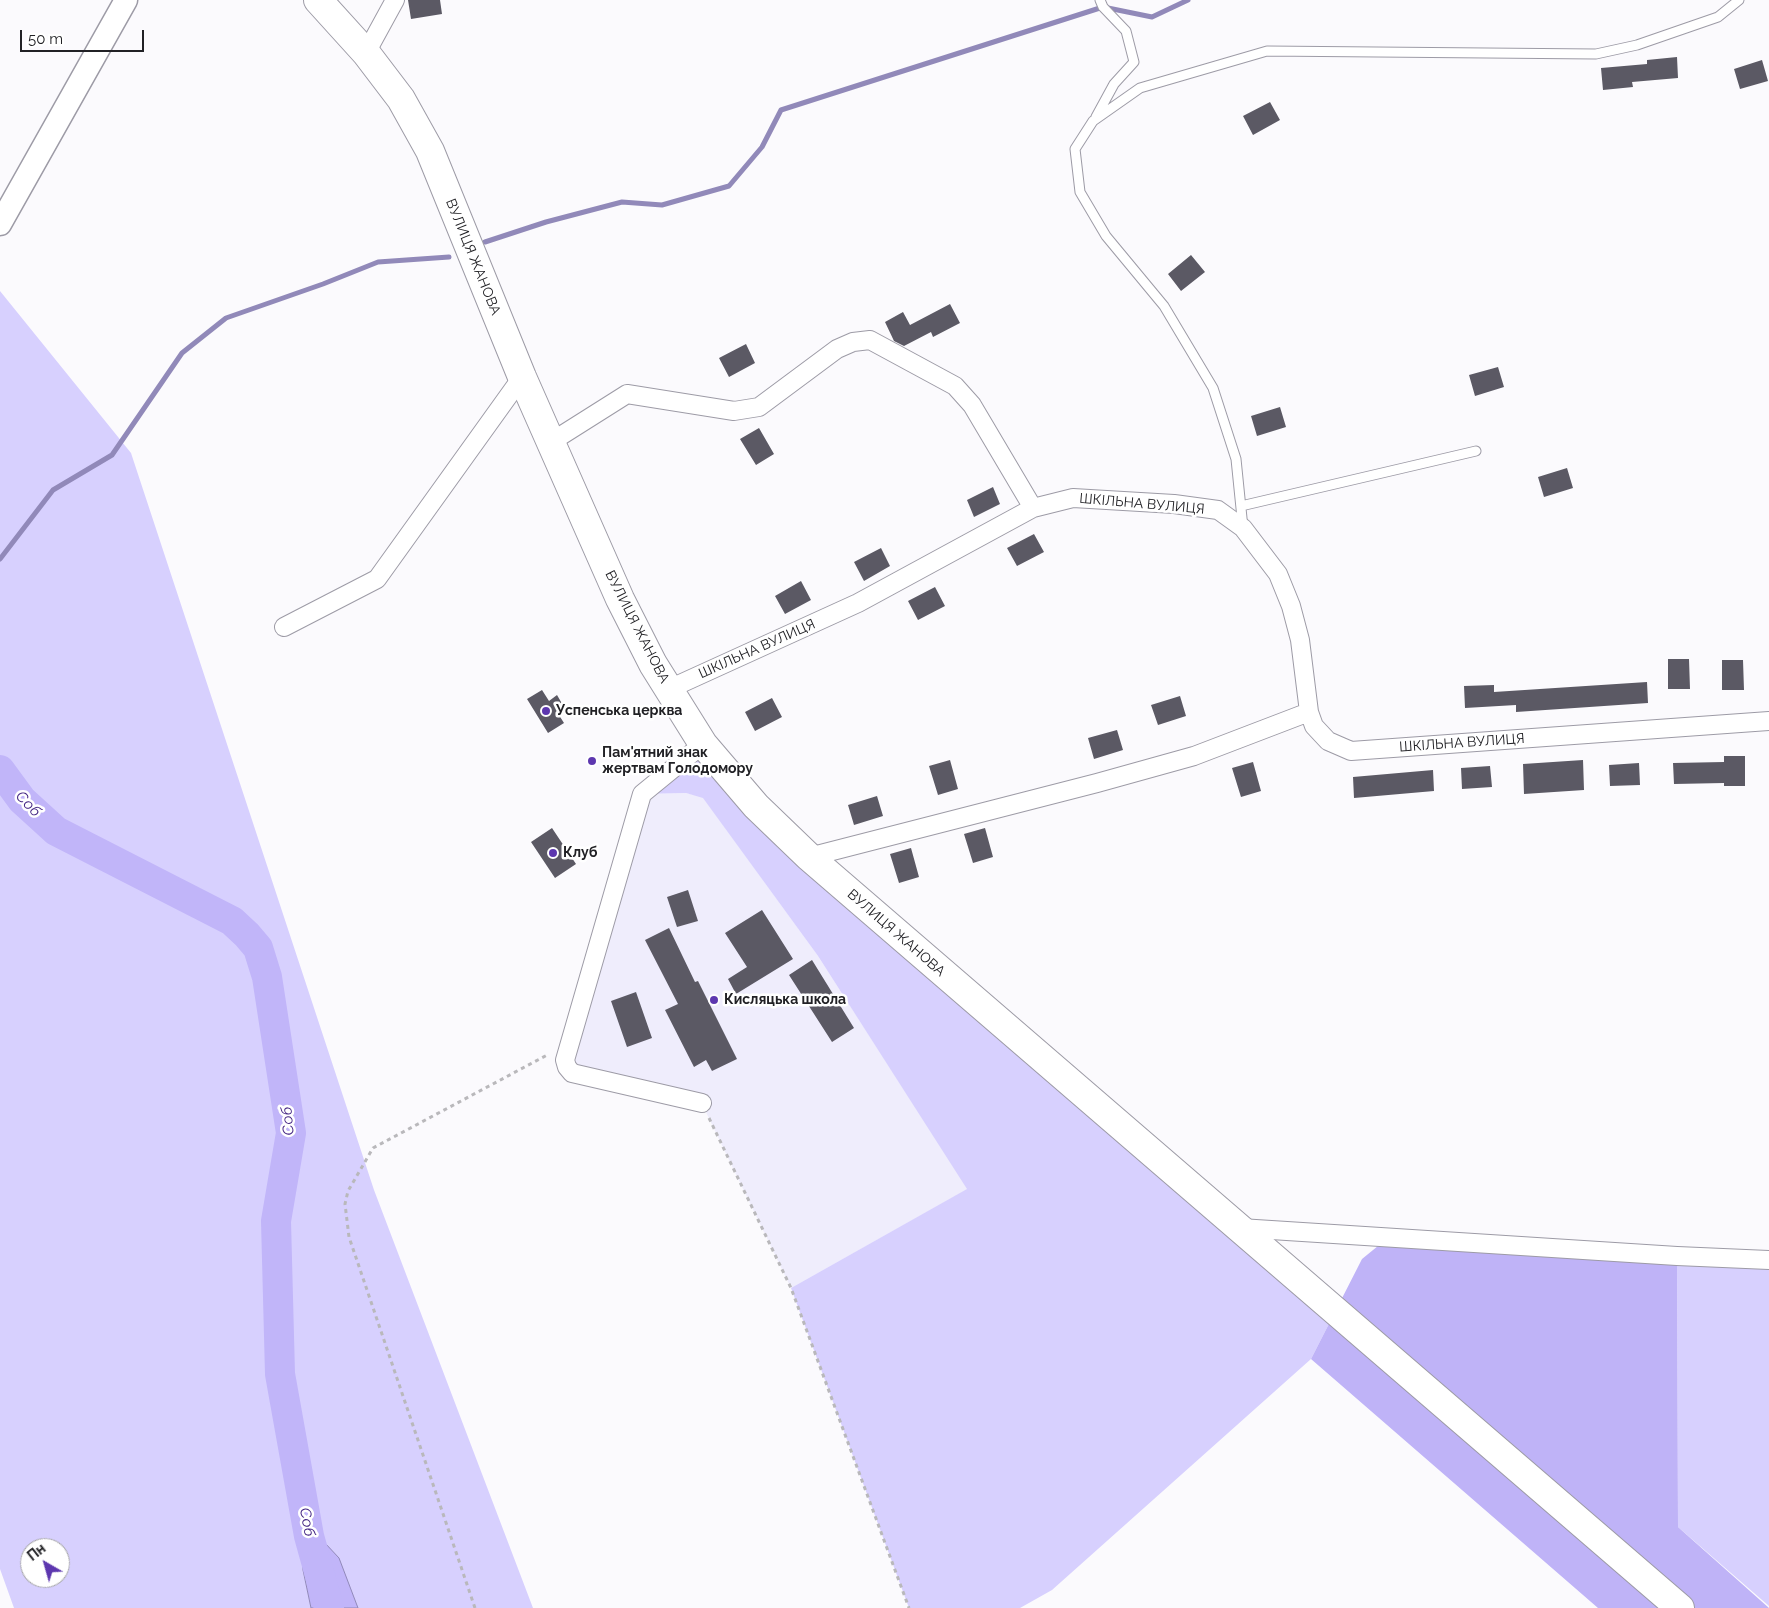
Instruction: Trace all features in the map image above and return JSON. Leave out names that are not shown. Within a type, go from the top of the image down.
[{"type":"main road","name":"ВУЛИЦЯ ЖАНОВА","points":[[318,0],[366,53],[401,99],[430,151],[522,377],[620,599],[668,689],[703,744],[756,806],[809,856],[1680,1608]]},
{"type":"street","points":[[0,224],[126,0]]},
{"type":"street","points":[[366,53],[395,0]]},
{"type":"street","points":[[551,442],[627,394],[734,411],[759,407],[837,349],[853,342],[870,340],[955,386],[972,405],[1033,508]]},
{"type":"street","points":[[284,627],[377,579],[522,377]]},
{"type":"street","name":"ШКІЛЬНА ВУЛИЦЯ","points":[[668,689],[858,603],[1033,508],[1073,498],[1174,504],[1218,510],[1243,528],[1278,574],[1291,606],[1300,640],[1309,712],[1314,726],[1328,741],[1351,751],[1769,721]]},
{"type":"street","points":[[809,856],[1097,783],[1194,756],[1309,712]]},
{"type":"street","points":[[702,1104],[572,1073],[565,1064],[642,794],[703,744]]},
{"type":"street","points":[[1240,1228],[1677,1256],[1769,1260]]},
{"type":"lane","points":[[1100,0],[1103,7],[1126,31],[1134,62],[1114,84],[1075,149],[1080,192],[1106,236],[1164,306],[1212,388],[1236,459],[1243,528]]},
{"type":"lane","points":[[1094,120],[1140,88],[1267,52],[1596,54],[1637,45],[1718,17],[1739,0]]},
{"type":"lane","points":[[1240,506],[1476,451]]},
{"type":"path","points":[[476,1608],[349,1237],[345,1204],[348,1191],[373,1148],[570,1044]]},
{"type":"path","points":[[702,1104],[790,1288],[909,1608]]},
{"type":"shaded area","points":[[0,291],[131,453],[374,1190],[533,1608],[329,1608],[309,1536],[302,1550],[303,1570],[311,1608],[14,1608],[0,1569]]},
{"type":"shaded area","points":[[703,744],[1336,1310],[1311,1359],[1052,1590],[1020,1608],[909,1608],[791,1288],[967,1189],[818,956],[703,798],[686,793],[642,794]]},
{"type":"shaded area","name":"Кисляцька школа","points":[[686,793],[703,797],[818,956],[968,1189],[791,1288],[702,1104],[569,1070],[642,794]]},
{"type":"shaded area","points":[[1389,1237],[1677,1256],[1678,1527],[1769,1608],[1598,1608],[1311,1359],[1362,1259]]},
{"type":"shaded area","points":[[1677,1256],[1769,1260],[1769,1606],[1678,1527]]},
{"type":"shaded area","points":[[309,1536],[325,1543],[339,1558],[358,1608],[311,1608],[303,1570],[302,1550]]},
{"type":"building","points":[[408,0],[440,0],[442,14],[411,19]]},
{"type":"building","points":[[1677,57],[1678,78],[1632,82],[1633,87],[1603,90],[1601,68],[1647,64],[1647,60]]},
{"type":"building","points":[[1762,60],[1768,81],[1740,89],[1734,69]]},
{"type":"building","points":[[1270,102],[1280,120],[1253,135],[1243,116]]},
{"type":"building","points":[[1191,255],[1205,272],[1181,291],[1168,274]]},
{"type":"building","points":[[950,304],[960,323],[933,337],[931,332],[904,346],[894,341],[885,322],[903,312],[910,325]]},
{"type":"building","points":[[746,344],[755,363],[729,377],[719,358]]},
{"type":"building","points":[[1498,367],[1504,387],[1475,396],[1469,375]]},
{"type":"building","points":[[1280,407],[1286,427],[1257,436],[1251,416]]},
{"type":"building","points":[[759,428],[774,454],[756,465],[740,439]]},
{"type":"building","points":[[1567,468],[1573,488],[1544,497],[1538,477]]},
{"type":"building","points":[[993,487],[1000,504],[974,517],[967,500]]},
{"type":"building","points":[[1034,534],[1044,552],[1017,566],[1007,548]]},
{"type":"building","points":[[881,548],[890,566],[864,581],[854,562]]},
{"type":"building","points":[[801,581],[811,600],[785,614],[775,596]]},
{"type":"building","points":[[935,587],[945,606],[918,620],[908,601]]},
{"type":"building","points":[[1668,659],[1689,659],[1690,689],[1668,689]]},
{"type":"building","points":[[1722,660],[1743,660],[1744,690],[1722,690]]},
{"type":"building","points":[[1647,682],[1648,703],[1516,712],[1516,705],[1465,708],[1464,686],[1494,685],[1494,692]]},
{"type":"building","name":"Успенська церква","points":[[542,690],[549,701],[557,695],[564,707],[557,712],[564,723],[548,733],[527,699]]},
{"type":"building","points":[[1180,696],[1186,716],[1158,725],[1151,705]]},
{"type":"building","points":[[772,698],[782,717],[755,731],[745,712]]},
{"type":"building","points":[[1117,730],[1123,750],[1094,759],[1088,738]]},
{"type":"building","points":[[1724,756],[1745,756],[1745,786],[1724,786],[1724,783],[1674,784],[1673,763],[1724,762]]},
{"type":"building","points":[[950,760],[958,789],[938,795],[929,766]]},
{"type":"building","points":[[1583,760],[1584,790],[1524,794],[1523,764]]},
{"type":"building","points":[[1253,762],[1261,791],[1241,797],[1232,768]]},
{"type":"building","points":[[1639,763],[1640,785],[1610,786],[1609,765]]},
{"type":"building","points":[[1490,766],[1492,787],[1462,789],[1461,768]]},
{"type":"building","points":[[1433,770],[1434,791],[1354,798],[1353,777]]},
{"type":"building","points":[[877,796],[883,816],[854,825],[848,805]]},
{"type":"building","name":"Клуб","points":[[552,828],[576,864],[555,878],[531,842]]},
{"type":"building","points":[[985,828],[993,857],[973,863],[964,834]]},
{"type":"building","points":[[911,848],[919,877],[899,883],[890,854]]},
{"type":"building","points":[[688,890],[698,921],[677,927],[667,897]]},
{"type":"building","points":[[762,910],[793,959],[736,994],[728,979],[747,967],[725,933]]},
{"type":"building","points":[[669,928],[695,982],[698,981],[737,1059],[712,1071],[706,1060],[694,1067],[665,1010],[678,1004],[645,940]]},
{"type":"building","points":[[812,960],[854,1028],[832,1042],[789,975]]},
{"type":"building","points":[[636,992],[652,1038],[627,1047],[611,1001]]},
{"type":"waterway","points":[[485,242],[546,222],[622,202],[662,205],[729,186],[762,147],[781,110],[1103,7],[1152,17],[1188,0]]},
{"type":"waterway","points":[[0,559],[53,490],[112,455],[182,353],[226,318],[323,284],[378,262],[449,257]]},
{"type":"waterway","name":"Соб","points":[[0,770],[22,800],[56,831],[232,921],[258,948],[267,977],[291,1133],[276,1221],[280,1374],[309,1536],[329,1608]]},
{"type":"place","name":"Успенська церква","points":[[546,711]]},
{"type":"place","name":"Пам'ятний знак жертвам Голодомору","points":[[592,761]]},
{"type":"place","name":"Клуб","points":[[553,853]]},
{"type":"place","name":"Кисляцька школа","points":[[714,1000]]}]
